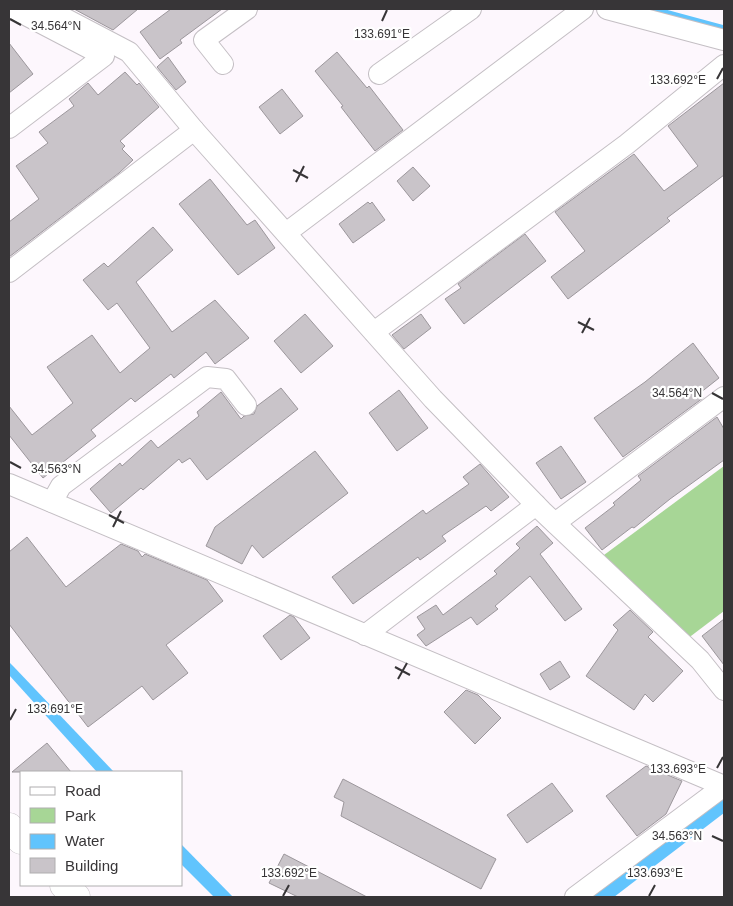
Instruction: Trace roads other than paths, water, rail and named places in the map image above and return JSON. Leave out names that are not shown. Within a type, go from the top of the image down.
[{"type":"main road","points":[[9,827],[20,839]]},
{"type":"main road","points":[[65,886],[76,897]]},
{"type":"street","points":[[9,128],[104,56],[14,9]]},
{"type":"street","points":[[47,9],[129,52],[194,130],[433,400],[536,505],[700,660],[723,687]]},
{"type":"street","points":[[223,64],[204,40],[247,9]]},
{"type":"street","points":[[379,74],[471,9]]},
{"type":"street","points":[[286,233],[582,9]]},
{"type":"street","points":[[607,9],[724,40]]},
{"type":"street","points":[[374,332],[627,144],[724,65]]},
{"type":"street","points":[[9,272],[194,130]]},
{"type":"street","points":[[52,502],[61,486],[207,377],[226,379],[246,405]]},
{"type":"street","points":[[555,522],[724,397]]},
{"type":"street","points":[[9,484],[724,786]]},
{"type":"street","points":[[365,635],[536,505]]},
{"type":"street","points":[[575,897],[724,786]]},
{"type":"water","points":[[9,662],[113,771],[96,771],[9,675]]},
{"type":"water","points":[[724,796],[724,813],[614,897],[590,897]]},
{"type":"water","points":[[182,845],[233,897],[214,897],[182,865]]},
{"type":"waterway","points":[[650,9],[724,29]]}]
